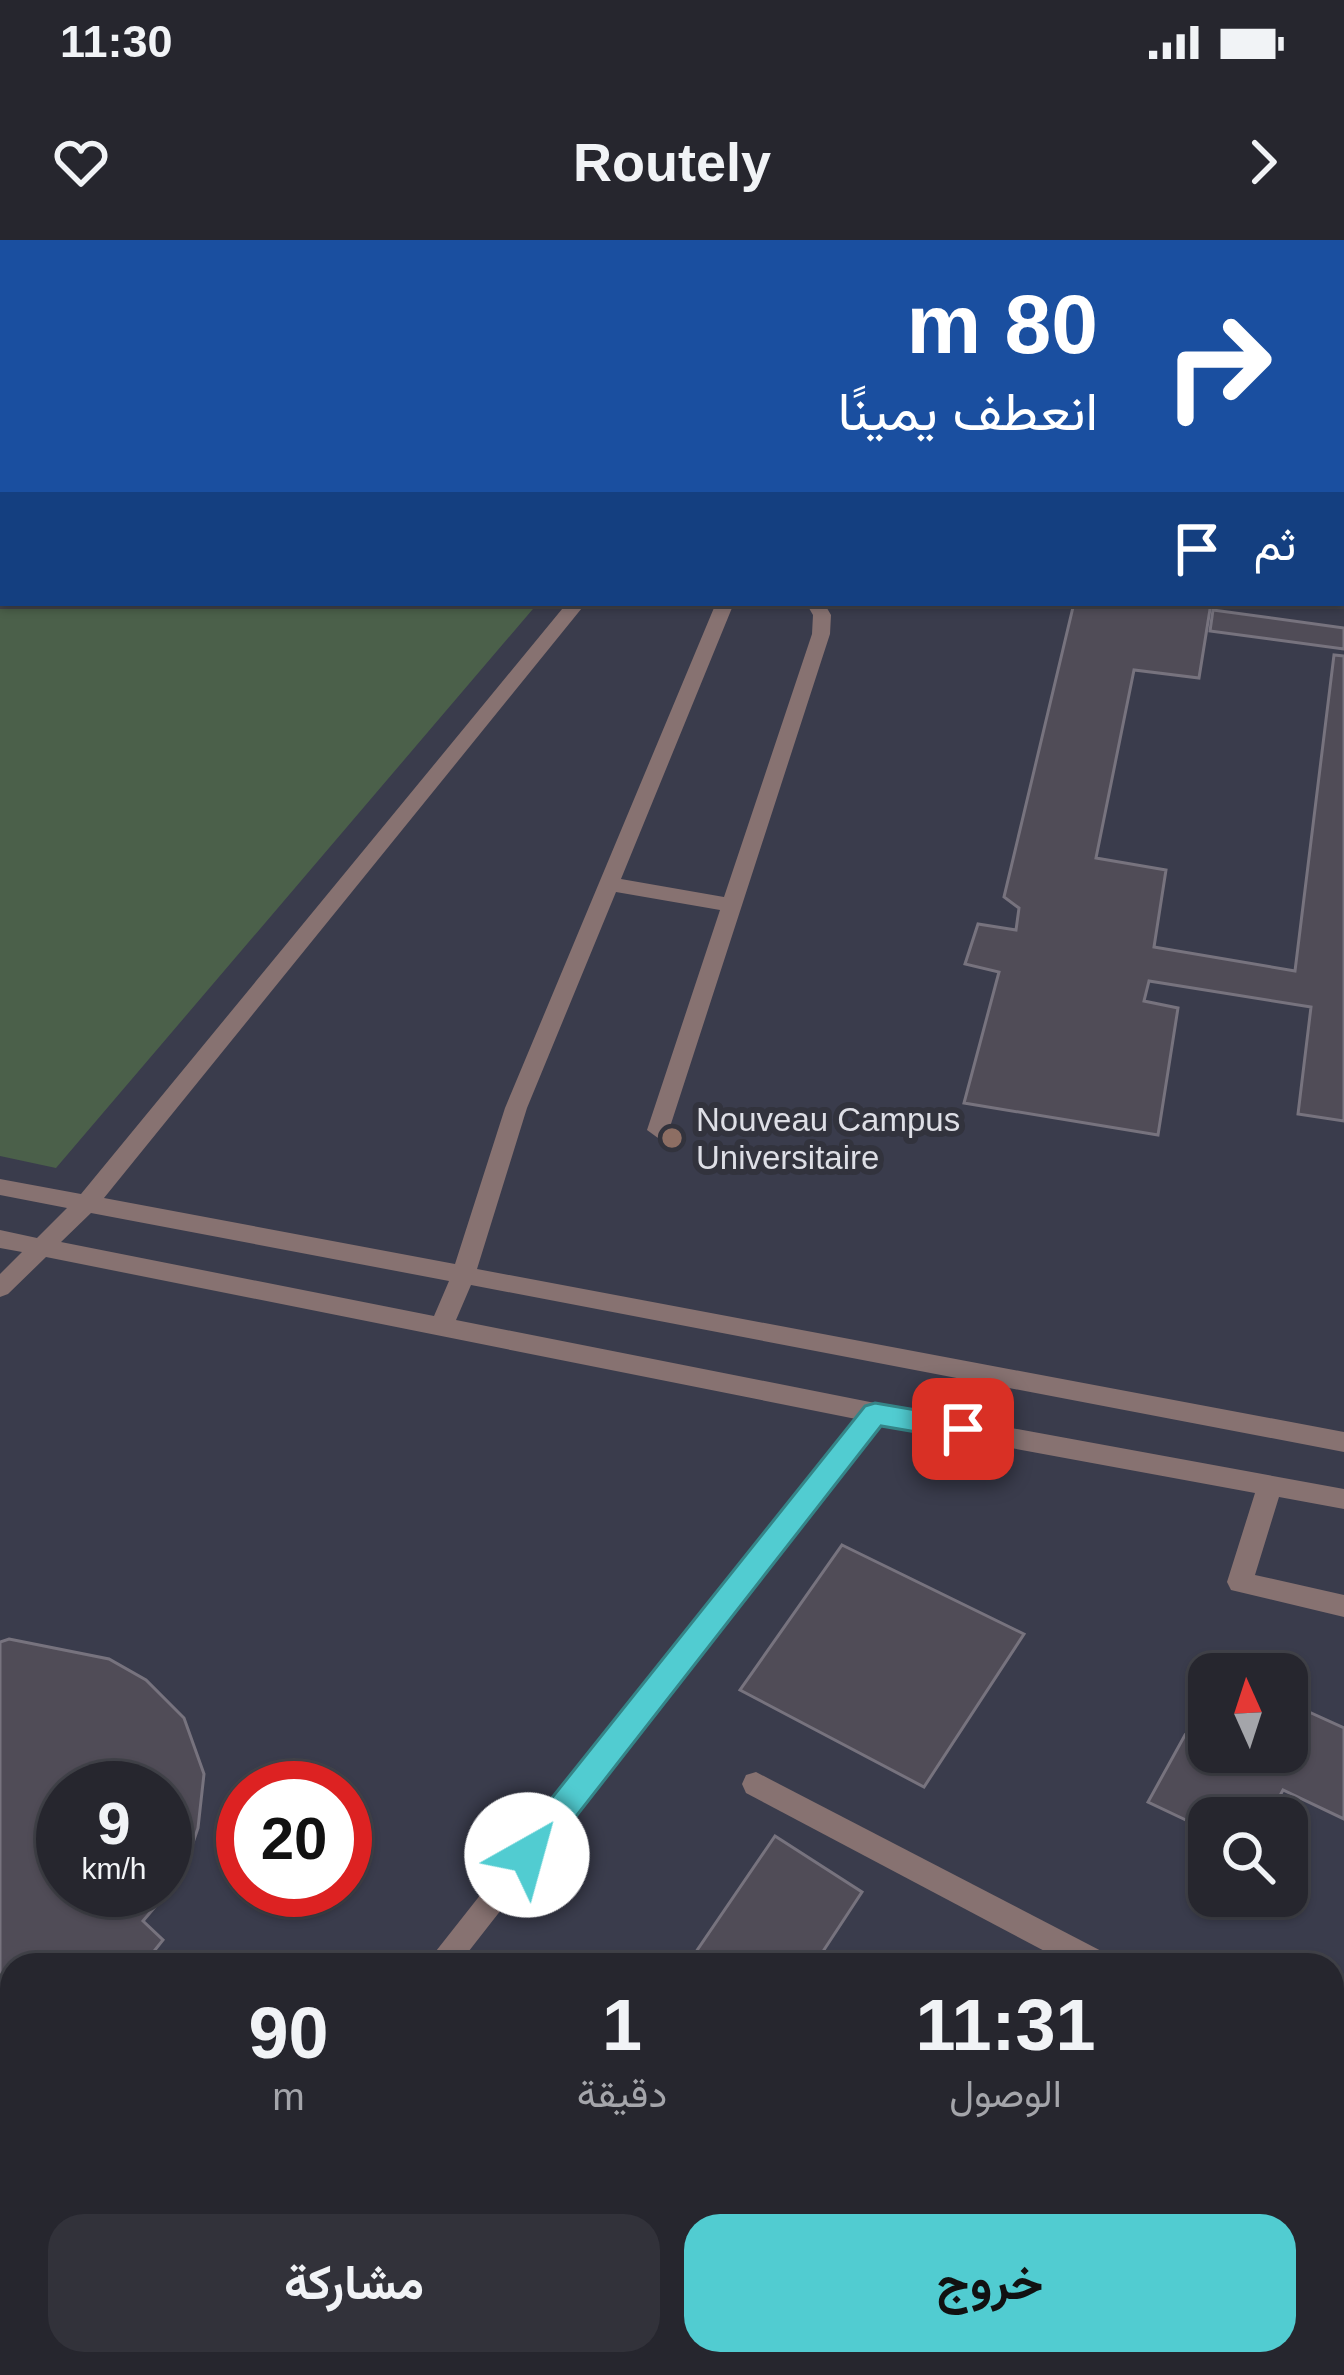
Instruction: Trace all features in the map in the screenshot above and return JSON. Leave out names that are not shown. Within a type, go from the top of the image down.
[{"type":"lane","points":[[0,1288],[86,1204],[575,606]]},
{"type":"lane","points":[[441,1327],[463,1275],[516,1108],[724,606]]},
{"type":"lane","points":[[658,1130],[821,634],[822,615],[817,606]]},
{"type":"lane","points":[[608,884],[732,905]]},
{"type":"lane","points":[[0,1187],[1344,1442]]},
{"type":"lane","points":[[0,1239],[875,1414],[1344,1499]]},
{"type":"lane","points":[[449,1953],[875,1414]]},
{"type":"lane","points":[[1270,1484],[1240,1582],[1344,1606]]},
{"type":"lane","points":[[756,1784],[1076,1953]]},
{"type":"shaded area","name":"Nouveau Campus Universitaire","points":[[0,606],[1344,606],[1344,1953],[0,1953]]},
{"type":"green space","points":[[0,606],[535,606],[56,1168],[0,1156]]},
{"type":"building","points":[[1073,606],[1211,606],[1199,678],[1134,670],[1096,858],[1166,870],[1154,947],[1295,971],[1334,655],[1344,656],[1344,1121],[1298,1114],[1311,1007],[1149,981],[1144,1001],[1178,1008],[1158,1135],[964,1103],[999,972],[965,964],[978,924],[1016,930],[1019,908],[1004,897]]},
{"type":"building","points":[[1213,610],[1344,628],[1344,649],[1210,631]]},
{"type":"building","points":[[842,1545],[1024,1634],[924,1787],[740,1690]]},
{"type":"building","points":[[9,1639],[109,1659],[146,1680],[184,1718],[204,1774],[192,1846],[192,1761],[36,1761],[36,1917],[146,1917],[143,1921],[163,1940],[153,1953],[0,1953],[0,1642]]},
{"type":"building","points":[[1308,1712],[1344,1728],[1344,1819],[1308,1802],[1308,1797],[1283,1790],[1279,1797],[1188,1797],[1188,1821],[1148,1802],[1185,1735],[1188,1773],[1308,1773]]},
{"type":"building","points":[[775,1836],[862,1892],[822,1953],[695,1953]]},
{"type":"place","name":"Nouveau Campus Universitaire","points":[[672,1138]]},
{"type":"route","points":[[527,1855],[875,1414],[963,1429]]}]
